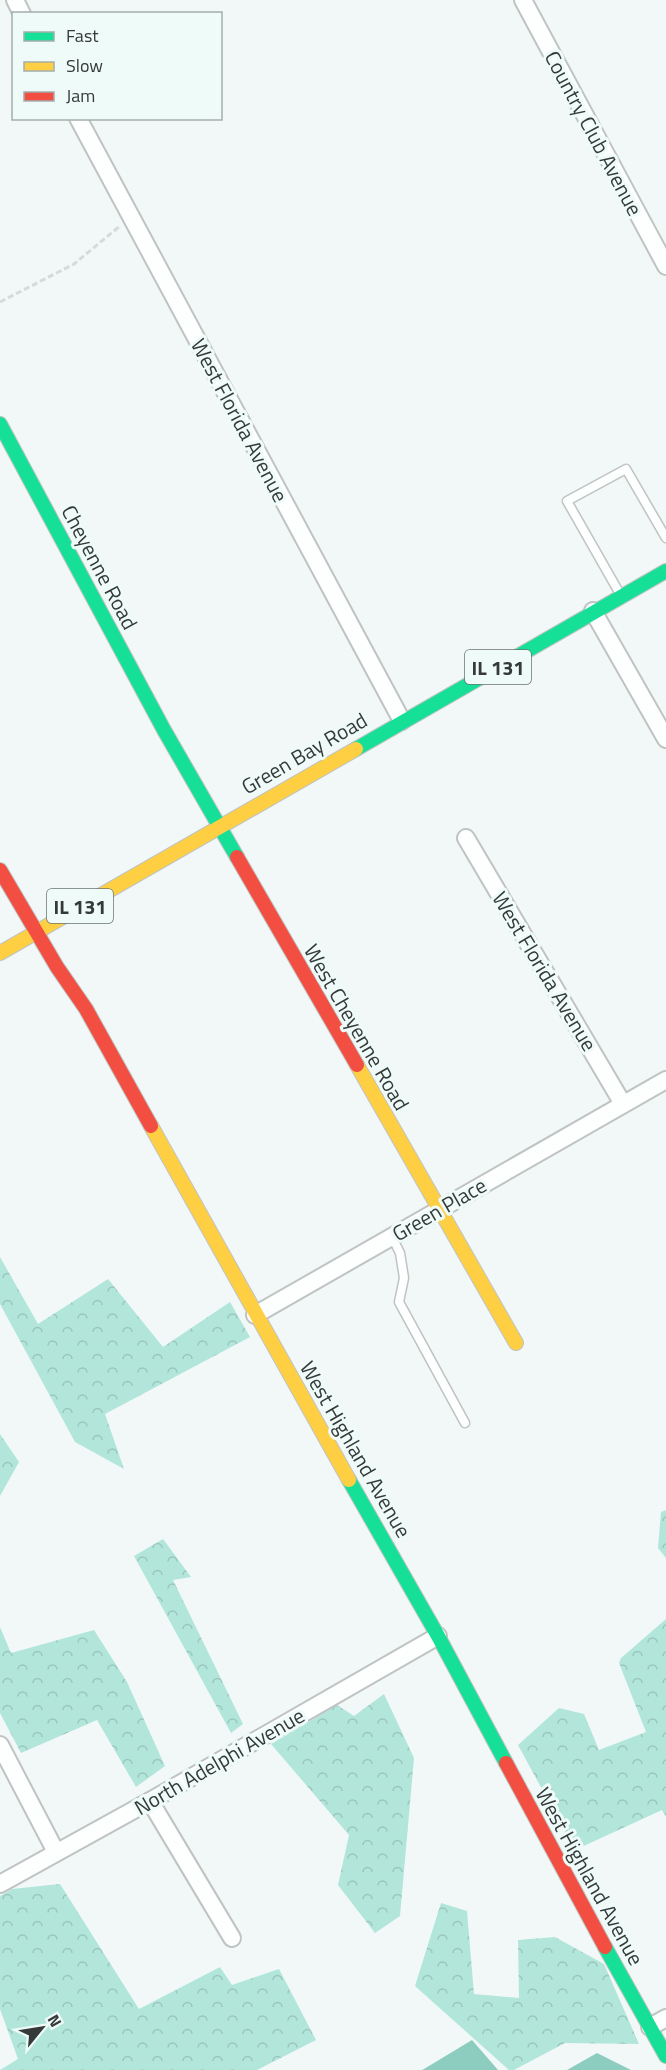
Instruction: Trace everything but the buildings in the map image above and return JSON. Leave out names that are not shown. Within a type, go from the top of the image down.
[{"type":"street","name":"Country Club Avenue","points":[[523,0],[666,266]]},
{"type":"street","name":"West Florida Avenue","points":[[79,120],[402,721]]},
{"type":"street","name":"Cheyenne Road","points":[[0,424],[164,730]]},
{"type":"street","name":"IL 131","points":[[593,611],[666,571]]},
{"type":"street","name":"Green Bay Road","points":[[36,932],[593,611]]},
{"type":"street","points":[[593,611],[666,739]]},
{"type":"street","name":"West Cheyenne Road","points":[[164,730],[516,1343]]},
{"type":"street","name":"West Florida Avenue","points":[[466,838],[623,1104]]},
{"type":"street","name":"West Highland Avenue","points":[[0,870],[36,932],[86,1009],[255,1315],[438,1636],[576,1895],[666,2056]]},
{"type":"street","name":"IL 131","points":[[0,953],[36,932]]},
{"type":"street","name":"Green Place","points":[[255,1315],[392,1237],[438,1208],[666,1080]]},
{"type":"street","name":"North Adelphi Avenue","points":[[0,1884],[438,1636]]},
{"type":"street","points":[[0,1744],[56,1852]]},
{"type":"street","points":[[150,1801],[232,1938]]},
{"type":"street","points":[[650,2027],[666,2018]]},
{"type":"lane","points":[[621,596],[567,501],[626,469],[666,538]]},
{"type":"lane","points":[[392,1237],[400,1253],[404,1278],[399,1302],[465,1423]]},
{"type":"path","points":[[0,302],[74,264],[130,217]]},
{"type":"green space","points":[[0,1257],[38,1324],[108,1279],[163,1347],[230,1302],[250,1337],[105,1414],[124,1469],[75,1442],[0,1304]]},
{"type":"green space","points":[[0,1434],[19,1462],[0,1496]]},
{"type":"green space","points":[[666,1510],[666,1558],[658,1548],[661,1512]]},
{"type":"green space","points":[[163,1539],[191,1577],[173,1580],[243,1724],[231,1733],[134,1556]]},
{"type":"green space","points":[[666,1619],[666,1817],[662,1810],[575,1850],[518,1745],[559,1708],[584,1714],[599,1750],[646,1732],[619,1663],[621,1658]]},
{"type":"green space","points":[[0,1627],[11,1653],[94,1630],[127,1682],[165,1766],[136,1787],[97,1720],[21,1753],[0,1713]]},
{"type":"green space","points":[[384,1694],[414,1758],[400,1916],[375,1933],[338,1885],[349,1835],[271,1744],[337,1705],[354,1716]]},
{"type":"green space","points":[[60,1884],[139,2009],[220,1967],[232,1985],[279,1969],[316,2040],[257,2070],[0,2070],[18,2059],[0,2009],[0,1896],[12,1889]]},
{"type":"green space","points":[[441,1903],[467,1911],[474,1994],[519,1998],[518,1940],[555,1937],[604,1964],[639,2044],[565,2043],[514,2070],[509,2070],[415,1986]]},
{"type":"shaded area","points":[[472,2040],[498,2070],[422,2070],[424,2069]]},
{"type":"shaded area","points":[[597,2053],[631,2070],[567,2070]]},
{"type":"traffic: fast","points":[[0,424],[164,730],[237,857]]},
{"type":"traffic: fast","points":[[356,749],[666,571]]},
{"type":"traffic: fast","points":[[349,1480],[438,1636],[506,1763]]},
{"type":"traffic: fast","points":[[605,1947],[666,2056]]},
{"type":"traffic: slow","points":[[0,953],[356,749]]},
{"type":"traffic: slow","points":[[357,1065],[516,1343]]},
{"type":"traffic: slow","points":[[151,1126],[349,1480]]},
{"type":"traffic: jam","points":[[237,857],[357,1065]]},
{"type":"traffic: jam","points":[[0,870],[57,967],[86,1009],[151,1126]]},
{"type":"traffic: jam","points":[[506,1763],[605,1947]]}]
